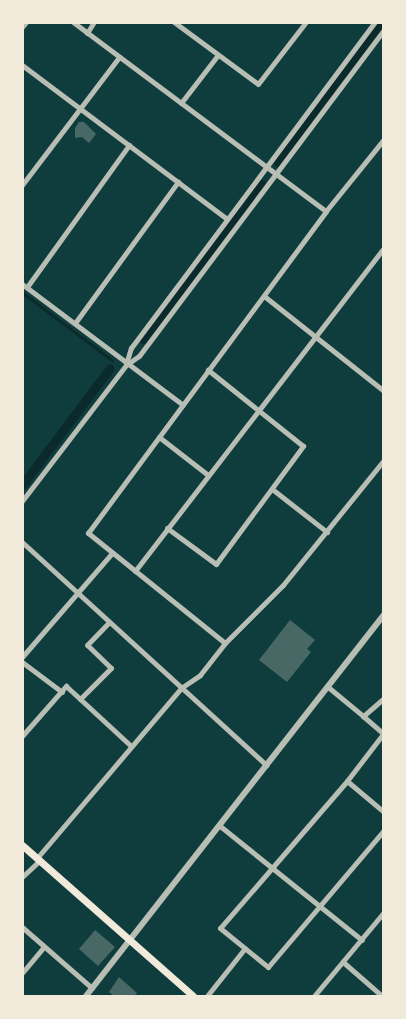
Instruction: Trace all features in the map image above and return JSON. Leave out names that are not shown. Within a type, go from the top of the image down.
[{"type":"main road","points":[[22,845],[193,996]]},
{"type":"street","points":[[73,22],[274,176],[326,211]]},
{"type":"street","points":[[87,33],[94,22]]},
{"type":"street","points":[[174,22],[217,56],[258,84],[306,22]]},
{"type":"street","points":[[126,365],[131,348],[375,22]]},
{"type":"street","points":[[22,27],[25,23]]},
{"type":"street","points":[[22,500],[126,365],[139,356],[384,30]]},
{"type":"street","points":[[22,185],[119,56]]},
{"type":"street","points":[[181,103],[217,56]]},
{"type":"street","points":[[22,65],[227,219]]},
{"type":"street","points":[[225,643],[88,533],[326,211],[384,139]]},
{"type":"street","points":[[129,145],[25,286],[75,323],[126,365],[182,404]]},
{"type":"street","points":[[75,323],[178,182]]},
{"type":"street","points":[[135,571],[315,334],[384,248]]},
{"type":"street","points":[[264,296],[315,334],[384,391]]},
{"type":"street","points":[[167,528],[216,564],[304,446],[208,370]]},
{"type":"street","points":[[159,437],[208,475]]},
{"type":"street","points":[[23,876],[130,745],[181,688],[200,675],[225,643],[283,585],[384,460]]},
{"type":"street","points":[[272,489],[327,532]]},
{"type":"street","points":[[22,542],[266,765]]},
{"type":"street","points":[[22,657],[75,592],[112,553]]},
{"type":"street","points":[[86,996],[384,615]]},
{"type":"street","points":[[80,699],[111,668],[87,645],[109,622]]},
{"type":"street","points":[[22,662],[62,692]]},
{"type":"street","points":[[22,736],[66,686],[130,745]]},
{"type":"street","points":[[328,687],[383,734],[347,781],[220,928],[268,967],[384,830]]},
{"type":"street","points":[[363,716],[384,698]]},
{"type":"street","points":[[347,781],[384,812]]},
{"type":"street","points":[[220,826],[362,940]]},
{"type":"street","points":[[314,996],[384,912]]},
{"type":"street","points":[[22,927],[43,948],[92,988]]},
{"type":"street","points":[[22,973],[43,948]]},
{"type":"street","points":[[207,996],[245,948]]},
{"type":"street","points":[[343,962],[382,996]]},
{"type":"building","points":[[79,122],[84,122],[96,134],[89,143],[82,137],[75,138],[75,128]]},
{"type":"building","points":[[290,620],[315,640],[307,649],[311,652],[287,682],[259,660]]},
{"type":"building","points":[[95,930],[115,947],[98,966],[79,949]]},
{"type":"building","points":[[119,977],[137,993],[134,996],[114,996],[109,992]]},
{"type":"waterway","points":[[278,162],[380,26]]},
{"type":"waterway","points":[[143,339],[261,184]]},
{"type":"waterway","points":[[22,292],[112,360]]},
{"type":"waterway","points":[[22,485],[110,368]]}]
